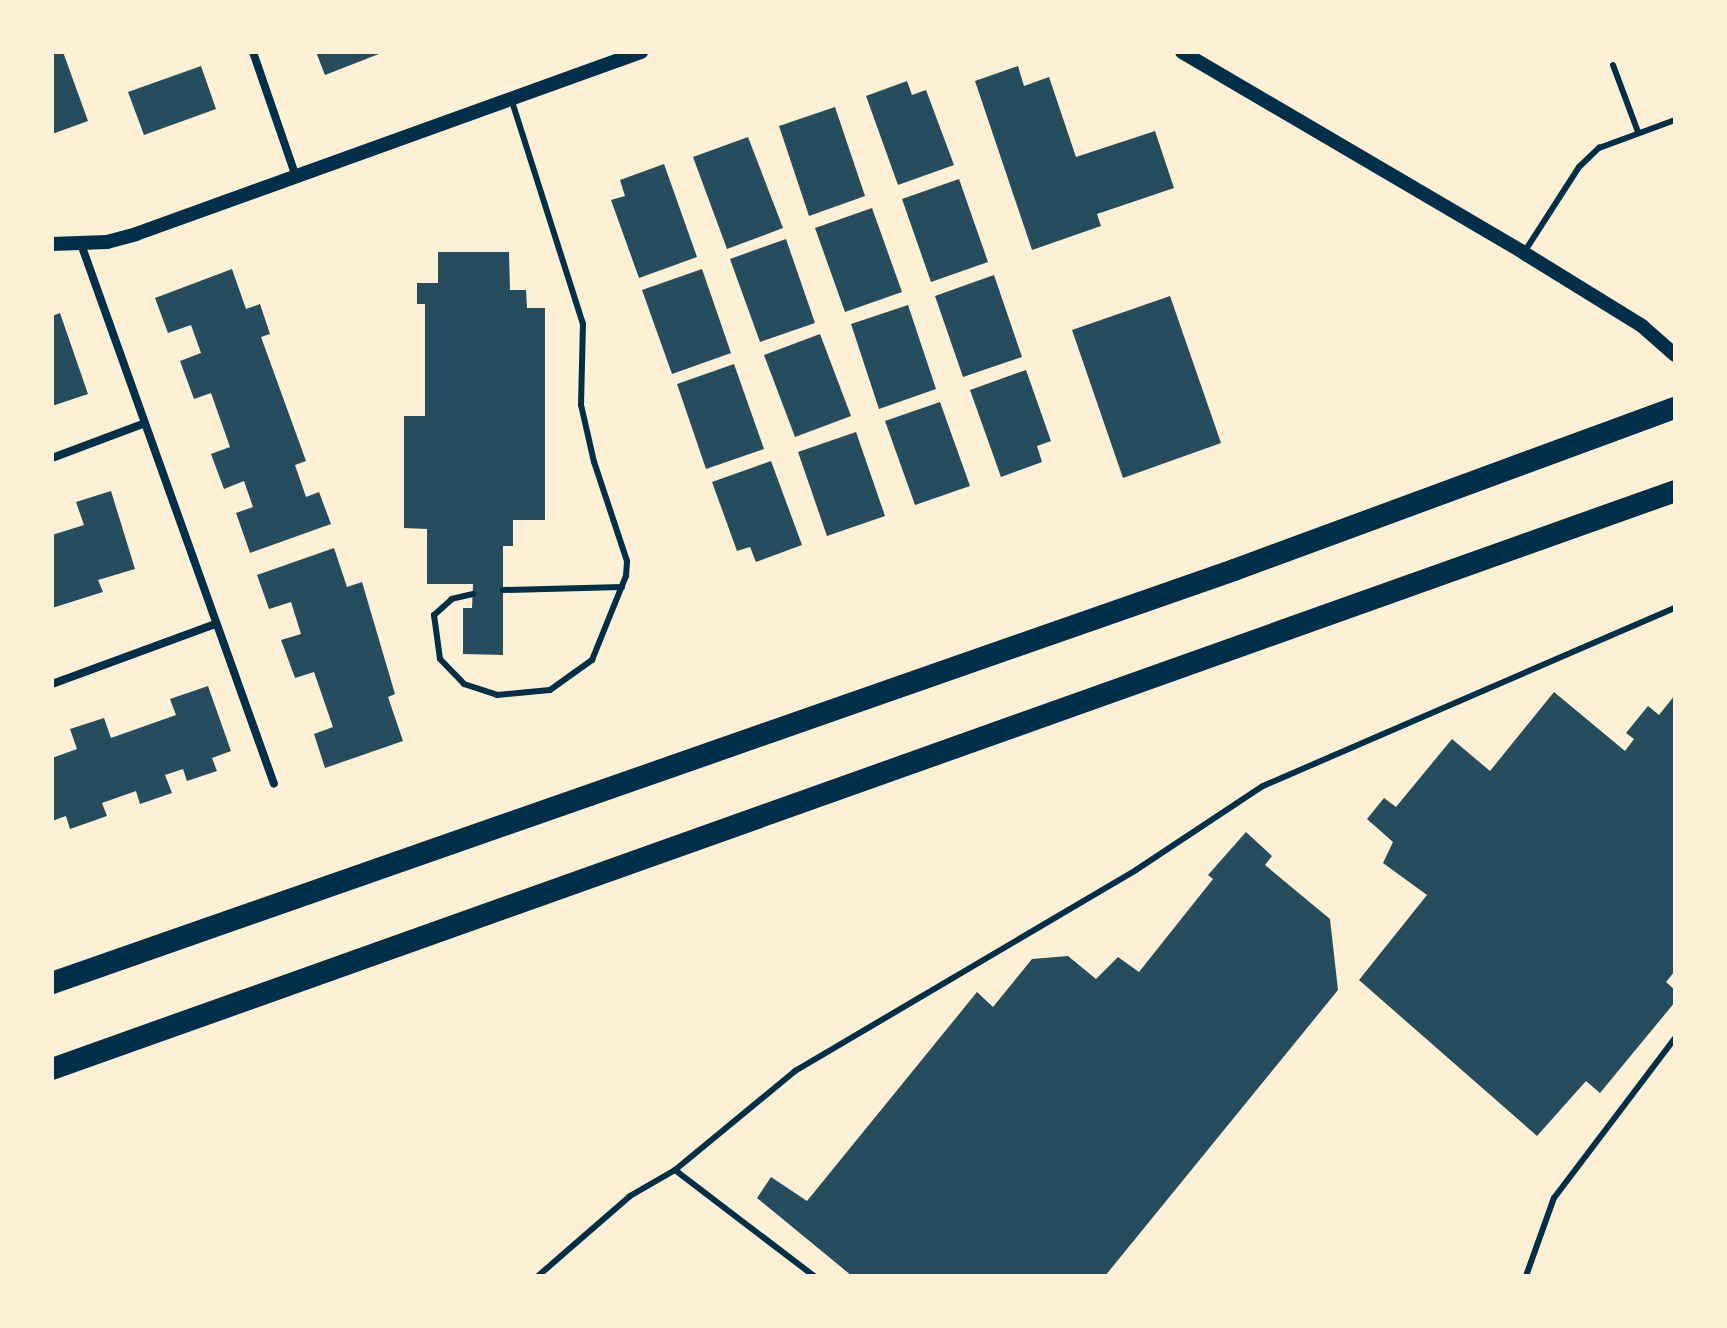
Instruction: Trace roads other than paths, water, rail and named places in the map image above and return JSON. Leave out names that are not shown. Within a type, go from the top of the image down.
[{"type":"highway","points":[[52,983],[1234,570],[1675,408]]},
{"type":"highway","points":[[52,1069],[1675,491]]},
{"type":"street","points":[[253,52],[296,177]]},
{"type":"street","points":[[52,244],[81,244],[136,234],[641,52]]},
{"type":"street","points":[[1182,52],[1524,253],[1642,326],[1675,355]]},
{"type":"street","points":[[81,244],[274,784]]},
{"type":"street","points":[[52,458],[145,423]]},
{"type":"street","points":[[52,684],[215,624]]},
{"type":"lane","points":[[1613,65],[1638,132]]},
{"type":"lane","points":[[473,594],[452,599],[434,615],[440,659],[464,684],[497,695],[550,690],[592,660],[622,587],[627,561],[594,462],[581,405],[583,324],[511,99]]},
{"type":"lane","points":[[1524,253],[1579,167],[1599,148],[1675,120]]},
{"type":"lane","points":[[503,590],[622,587]]},
{"type":"lane","points":[[538,1276],[630,1196],[675,1170],[795,1071],[1136,870],[1263,786],[1675,608]]},
{"type":"lane","points":[[1526,1276],[1554,1198],[1675,1038]]},
{"type":"lane","points":[[675,1170],[814,1276]]}]
